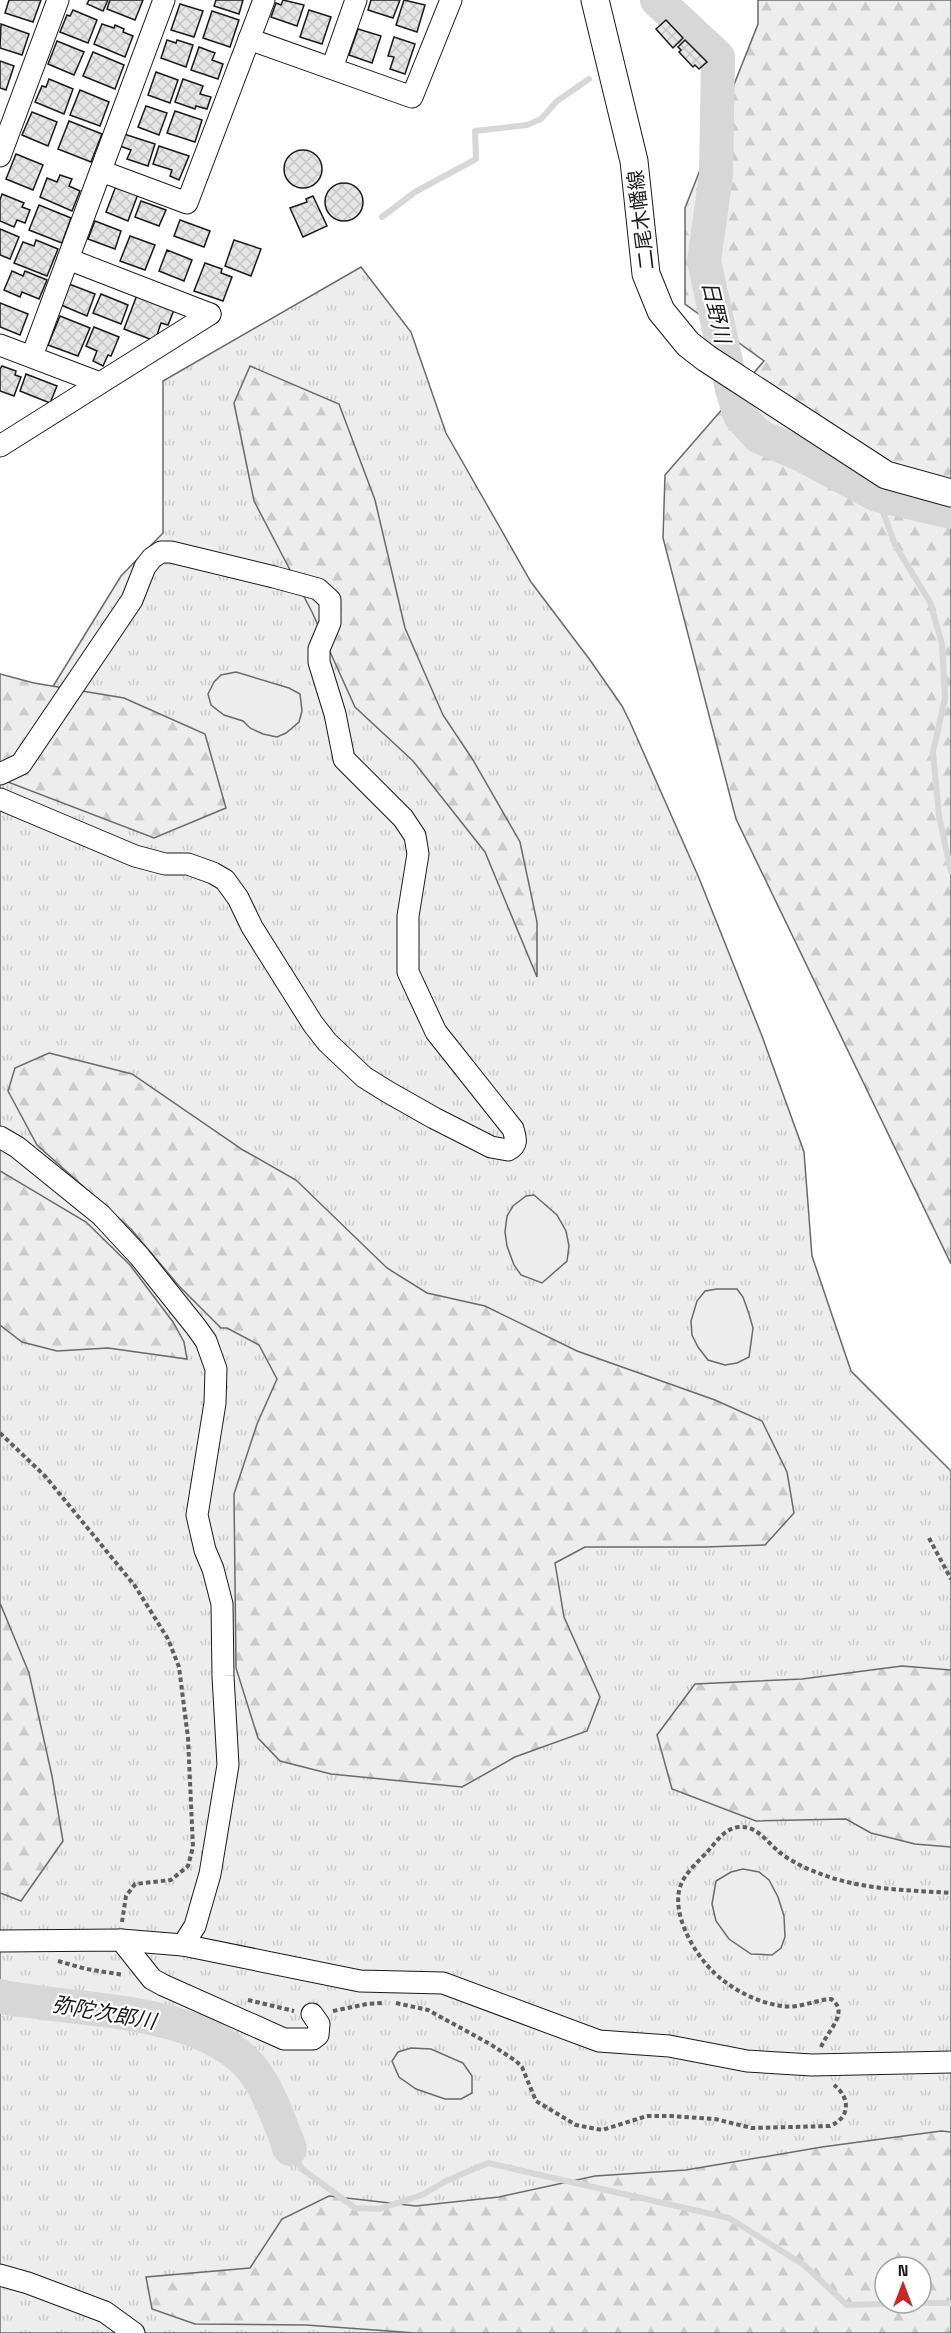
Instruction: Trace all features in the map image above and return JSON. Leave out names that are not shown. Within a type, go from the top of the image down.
[{"type":"main road","name":"二尾木幡線","points":[[595,0],[634,161],[646,274],[661,311],[688,344],[706,358],[886,476],[951,493]]},
{"type":"street","points":[[0,156],[58,0]]},
{"type":"street","points":[[32,357],[164,0]]},
{"type":"street","points":[[101,171],[186,203],[264,0]]},
{"type":"street","points":[[332,68],[357,0]]},
{"type":"street","points":[[249,39],[412,97],[451,0]]},
{"type":"street","points":[[0,446],[210,314],[68,260]]},
{"type":"street","points":[[0,345],[100,383]]},
{"type":"street","points":[[0,774],[21,764],[132,600],[145,567],[161,552],[220,564],[318,589],[330,600],[330,623],[319,649],[319,662],[335,714],[344,759],[403,818],[416,836],[418,854],[408,916],[408,972],[436,1032],[513,1129],[516,1143],[514,1147],[508,1150],[491,1147],[434,1119],[364,1077],[327,1042],[313,1024],[225,880],[188,864],[165,864],[135,856],[50,821],[26,808],[0,799]]},
{"type":"street","points":[[0,1137],[17,1147],[101,1215],[140,1257],[196,1327],[206,1341],[216,1369],[215,1403],[197,1515],[222,1604],[228,1765],[210,1874],[195,1926],[183,1945]]},
{"type":"street","points":[[121,1940],[152,1978],[200,2003],[284,2039],[313,2039],[318,2035],[319,2024],[312,2014]]},
{"type":"street","points":[[0,1941],[121,1940],[183,1945],[360,1981],[443,1983],[599,2042],[669,2046],[747,2061],[816,2065],[951,2062]]},
{"type":"street","points":[[0,2275],[105,2312],[134,2333]]},
{"type":"path","points":[[0,1432],[45,1476],[135,1586],[168,1640],[179,1667],[188,1738],[193,1847],[188,1866],[180,1874],[165,1882],[146,1881],[135,1884],[130,1890],[124,1904],[121,1940]]},
{"type":"path","points":[[929,1538],[943,1568],[951,1579]]},
{"type":"path","points":[[242,1997],[282,2009],[312,2014],[323,2014],[367,2004],[408,2004],[428,2010],[516,2061],[525,2073],[536,2101],[576,2125],[602,2130],[647,2116],[715,2119],[752,2128],[830,2126],[845,2116],[846,2106],[843,2092],[817,2076],[816,2065],[817,2054],[829,2030],[838,2019],[840,2010],[837,2003],[831,1999],[784,2007],[764,2002],[741,1992],[722,1980],[701,1957],[683,1929],[679,1909],[679,1891],[686,1875],[725,1832],[738,1827],[750,1828],[758,1832],[777,1850],[820,1874],[854,1884],[951,1893]]},
{"type":"path","points":[[54,1960],[86,1969],[152,1978]]},
{"type":"green space","points":[[758,0],[951,0],[951,1264],[736,819],[663,538],[665,475],[764,361],[685,304],[685,208],[758,24]]},
{"type":"green space","points":[[361,267],[411,332],[446,433],[531,582],[622,706],[699,878],[762,1036],[804,1152],[812,1256],[851,1371],[951,1471],[951,2333],[0,2333],[0,737],[36,714],[121,576],[163,533],[163,381]]},
{"type":"green space","points":[[250,366],[339,404],[375,500],[405,628],[443,715],[473,760],[520,842],[537,922],[537,977],[485,852],[413,761],[355,707],[312,612],[254,501],[234,403]]},
{"type":"green space","points":[[0,674],[34,683],[124,698],[205,734],[226,808],[154,838],[0,779]]},
{"type":"green space","points":[[49,1053],[132,1074],[243,1150],[296,1180],[387,1268],[427,1293],[485,1306],[577,1351],[715,1400],[762,1421],[787,1472],[794,1513],[765,1545],[585,1547],[555,1563],[564,1617],[600,1697],[587,1731],[515,1757],[462,1787],[331,1774],[280,1761],[258,1738],[236,1668],[234,1494],[257,1424],[277,1379],[259,1345],[227,1328],[221,1328],[179,1286],[131,1229],[37,1145],[8,1091],[15,1068]]},
{"type":"green space","points":[[0,1171],[86,1222],[130,1265],[173,1322],[184,1342],[187,1359],[108,1348],[57,1351],[22,1342],[0,1325]]},
{"type":"green space","points":[[0,1603],[29,1673],[52,1776],[63,1841],[21,1901],[0,1893]]},
{"type":"green space","points":[[902,1666],[951,1670],[951,1847],[915,1844],[871,1833],[846,1819],[756,1821],[672,1789],[657,1735],[695,1684],[802,1679]]},
{"type":"green space","points":[[941,2131],[951,2132],[951,2333],[416,2333],[306,2325],[195,2324],[152,2309],[146,2277],[250,2268],[282,2219],[329,2196],[416,2206],[499,2197],[595,2176],[686,2170],[822,2147]]},
{"type":"shaded area","points":[[236,672],[289,688],[300,694],[302,711],[299,722],[277,737],[250,728],[243,721],[224,715],[211,705],[208,694],[214,682],[221,675]]},
{"type":"shaded area","points":[[534,1195],[557,1215],[566,1231],[569,1246],[567,1261],[542,1283],[521,1275],[514,1265],[505,1232],[507,1216],[513,1206],[526,1196]]},
{"type":"shaded area","points":[[737,1289],[743,1297],[753,1328],[749,1357],[737,1363],[725,1365],[708,1360],[692,1335],[691,1321],[697,1301],[705,1291]]},
{"type":"shaded area","points":[[743,1869],[759,1872],[769,1880],[778,1897],[784,1916],[785,1937],[781,1948],[772,1955],[751,1954],[729,1939],[716,1921],[712,1904],[716,1881],[731,1872]]},
{"type":"shaded area","points":[[411,2048],[431,2049],[463,2063],[472,2076],[472,2093],[461,2099],[445,2099],[416,2089],[399,2077],[392,2061],[398,2052]]},
{"type":"building","points":[[9,0],[41,0],[33,22],[5,13]]},
{"type":"building","points":[[89,0],[108,0],[103,11],[87,4]]},
{"type":"building","points":[[110,0],[143,0],[135,20],[107,9]]},
{"type":"building","points":[[216,0],[243,0],[239,14],[214,6]]},
{"type":"building","points":[[283,0],[304,5],[297,26],[271,17],[276,3],[281,5]]},
{"type":"building","points":[[371,0],[400,0],[393,18],[368,10]]},
{"type":"building","points":[[404,0],[425,5],[417,32],[396,25]]},
{"type":"building","points":[[180,4],[203,11],[194,37],[171,30]]},
{"type":"building","points":[[73,10],[97,20],[88,43],[60,32],[67,15],[70,16]]},
{"type":"building","points":[[309,10],[331,17],[322,44],[300,37]]},
{"type":"building","points":[[212,11],[239,20],[230,47],[203,38]]},
{"type":"building","points":[[666,20],[683,38],[673,48],[656,29]]},
{"type":"building","points":[[1,24],[29,34],[22,55],[0,48]]},
{"type":"building","points":[[102,24],[114,28],[115,25],[124,29],[123,32],[133,36],[125,57],[94,44]]},
{"type":"building","points":[[358,29],[381,36],[372,63],[349,55]]},
{"type":"building","points":[[394,37],[415,44],[405,74],[390,69],[394,57],[388,56]]},
{"type":"building","points":[[167,40],[176,43],[177,40],[193,45],[186,67],[161,58]]},
{"type":"building","points":[[685,40],[707,62],[699,69],[695,65],[693,67],[679,52],[681,50],[678,47]]},
{"type":"building","points":[[57,41],[84,52],[74,75],[48,64]]},
{"type":"building","points":[[199,47],[215,53],[212,60],[223,64],[218,79],[191,70]]},
{"type":"building","points":[[93,52],[124,65],[115,89],[83,76]]},
{"type":"building","points":[[0,61],[14,66],[6,90],[0,88]]},
{"type":"building","points":[[156,72],[178,80],[170,103],[148,95]]},
{"type":"building","points":[[49,79],[73,89],[64,114],[35,102],[42,86],[46,87]]},
{"type":"building","points":[[183,79],[203,86],[200,94],[211,97],[207,109],[196,106],[195,109],[175,102]]},
{"type":"building","points":[[80,90],[109,102],[100,126],[70,115]]},
{"type":"building","points":[[146,106],[167,113],[159,135],[138,127]]},
{"type":"building","points":[[175,111],[202,120],[195,142],[167,133]]},
{"type":"building","points":[[32,112],[57,122],[48,146],[22,135]]},
{"type":"building","points":[[69,121],[102,134],[91,162],[58,149]]},
{"type":"building","points":[[124,134],[155,144],[148,166],[127,159],[131,150],[120,146]]},
{"type":"building","points":[[159,146],[189,156],[179,180],[170,176],[172,170],[153,164]]},
{"type":"building","points":[[303,150],[317,155],[322,169],[317,183],[303,188],[289,183],[284,169],[289,155]]},
{"type":"building","points":[[16,154],[43,165],[33,190],[6,179]]},
{"type":"building","points":[[60,175],[72,179],[69,186],[80,191],[72,211],[40,197],[47,178],[57,182]]},
{"type":"building","points":[[344,183],[358,188],[363,202],[358,216],[344,221],[330,216],[325,202],[330,188]]},
{"type":"building","points":[[116,186],[138,194],[128,221],[106,212]]},
{"type":"building","points":[[2,194],[24,203],[22,207],[30,210],[25,223],[17,220],[14,227],[0,221]]},
{"type":"building","points":[[313,196],[327,226],[303,237],[290,208],[307,202],[306,199]]},
{"type":"building","points":[[141,201],[166,210],[159,226],[135,217]]},
{"type":"building","points":[[39,205],[71,218],[62,243],[29,230]]},
{"type":"building","points":[[180,220],[210,231],[204,247],[174,236]]},
{"type":"building","points":[[95,221],[121,231],[115,249],[88,239]]},
{"type":"building","points":[[0,229],[19,237],[10,259],[0,255]]},
{"type":"building","points":[[130,236],[155,245],[145,270],[120,261]]},
{"type":"building","points":[[36,240],[58,249],[47,276],[14,263],[23,242],[34,246]]},
{"type":"building","points":[[234,240],[261,249],[251,276],[225,266]]},
{"type":"building","points":[[167,250],[192,260],[184,281],[159,271]]},
{"type":"building","points":[[205,263],[222,269],[221,273],[232,277],[223,301],[194,291]]},
{"type":"building","points":[[12,271],[23,276],[25,271],[47,280],[39,299],[22,292],[20,297],[4,290]]},
{"type":"building","points":[[69,284],[95,294],[87,316],[61,305]]},
{"type":"building","points":[[101,294],[128,305],[121,324],[93,313]]},
{"type":"building","points":[[137,295],[174,310],[168,325],[161,323],[155,341],[124,329]]},
{"type":"building","points":[[0,303],[28,314],[20,335],[0,327]]},
{"type":"building","points":[[60,316],[90,328],[78,356],[48,345]]},
{"type":"building","points":[[94,327],[119,337],[111,356],[108,355],[103,366],[93,361],[97,351],[86,346]]},
{"type":"building","points":[[2,366],[16,371],[15,375],[21,377],[14,396],[0,391]]},
{"type":"building","points":[[26,374],[57,386],[50,403],[20,391]]},
{"type":"waterway","name":"日野川","points":[[657,0],[718,57],[716,175],[704,261],[740,416],[758,436],[800,454],[877,495],[951,512]]},
{"type":"waterway","points":[[382,217],[415,192],[476,159],[475,131],[527,125],[541,119],[557,101],[589,79]]},
{"type":"waterway","points":[[877,495],[895,545],[930,602],[942,644],[945,698],[933,752],[939,816],[951,871]]},
{"type":"waterway","name":"弥陀次郎川","points":[[0,1996],[155,2019],[185,2027],[213,2039],[237,2054],[256,2074],[271,2101],[290,2149]]},
{"type":"waterway","points":[[290,2149],[302,2169],[355,2208],[379,2209],[422,2195],[446,2181],[488,2163],[729,2218],[804,2265],[847,2305],[873,2304]]},
{"type":"waterway","points":[[933,2303],[951,2303]]}]
